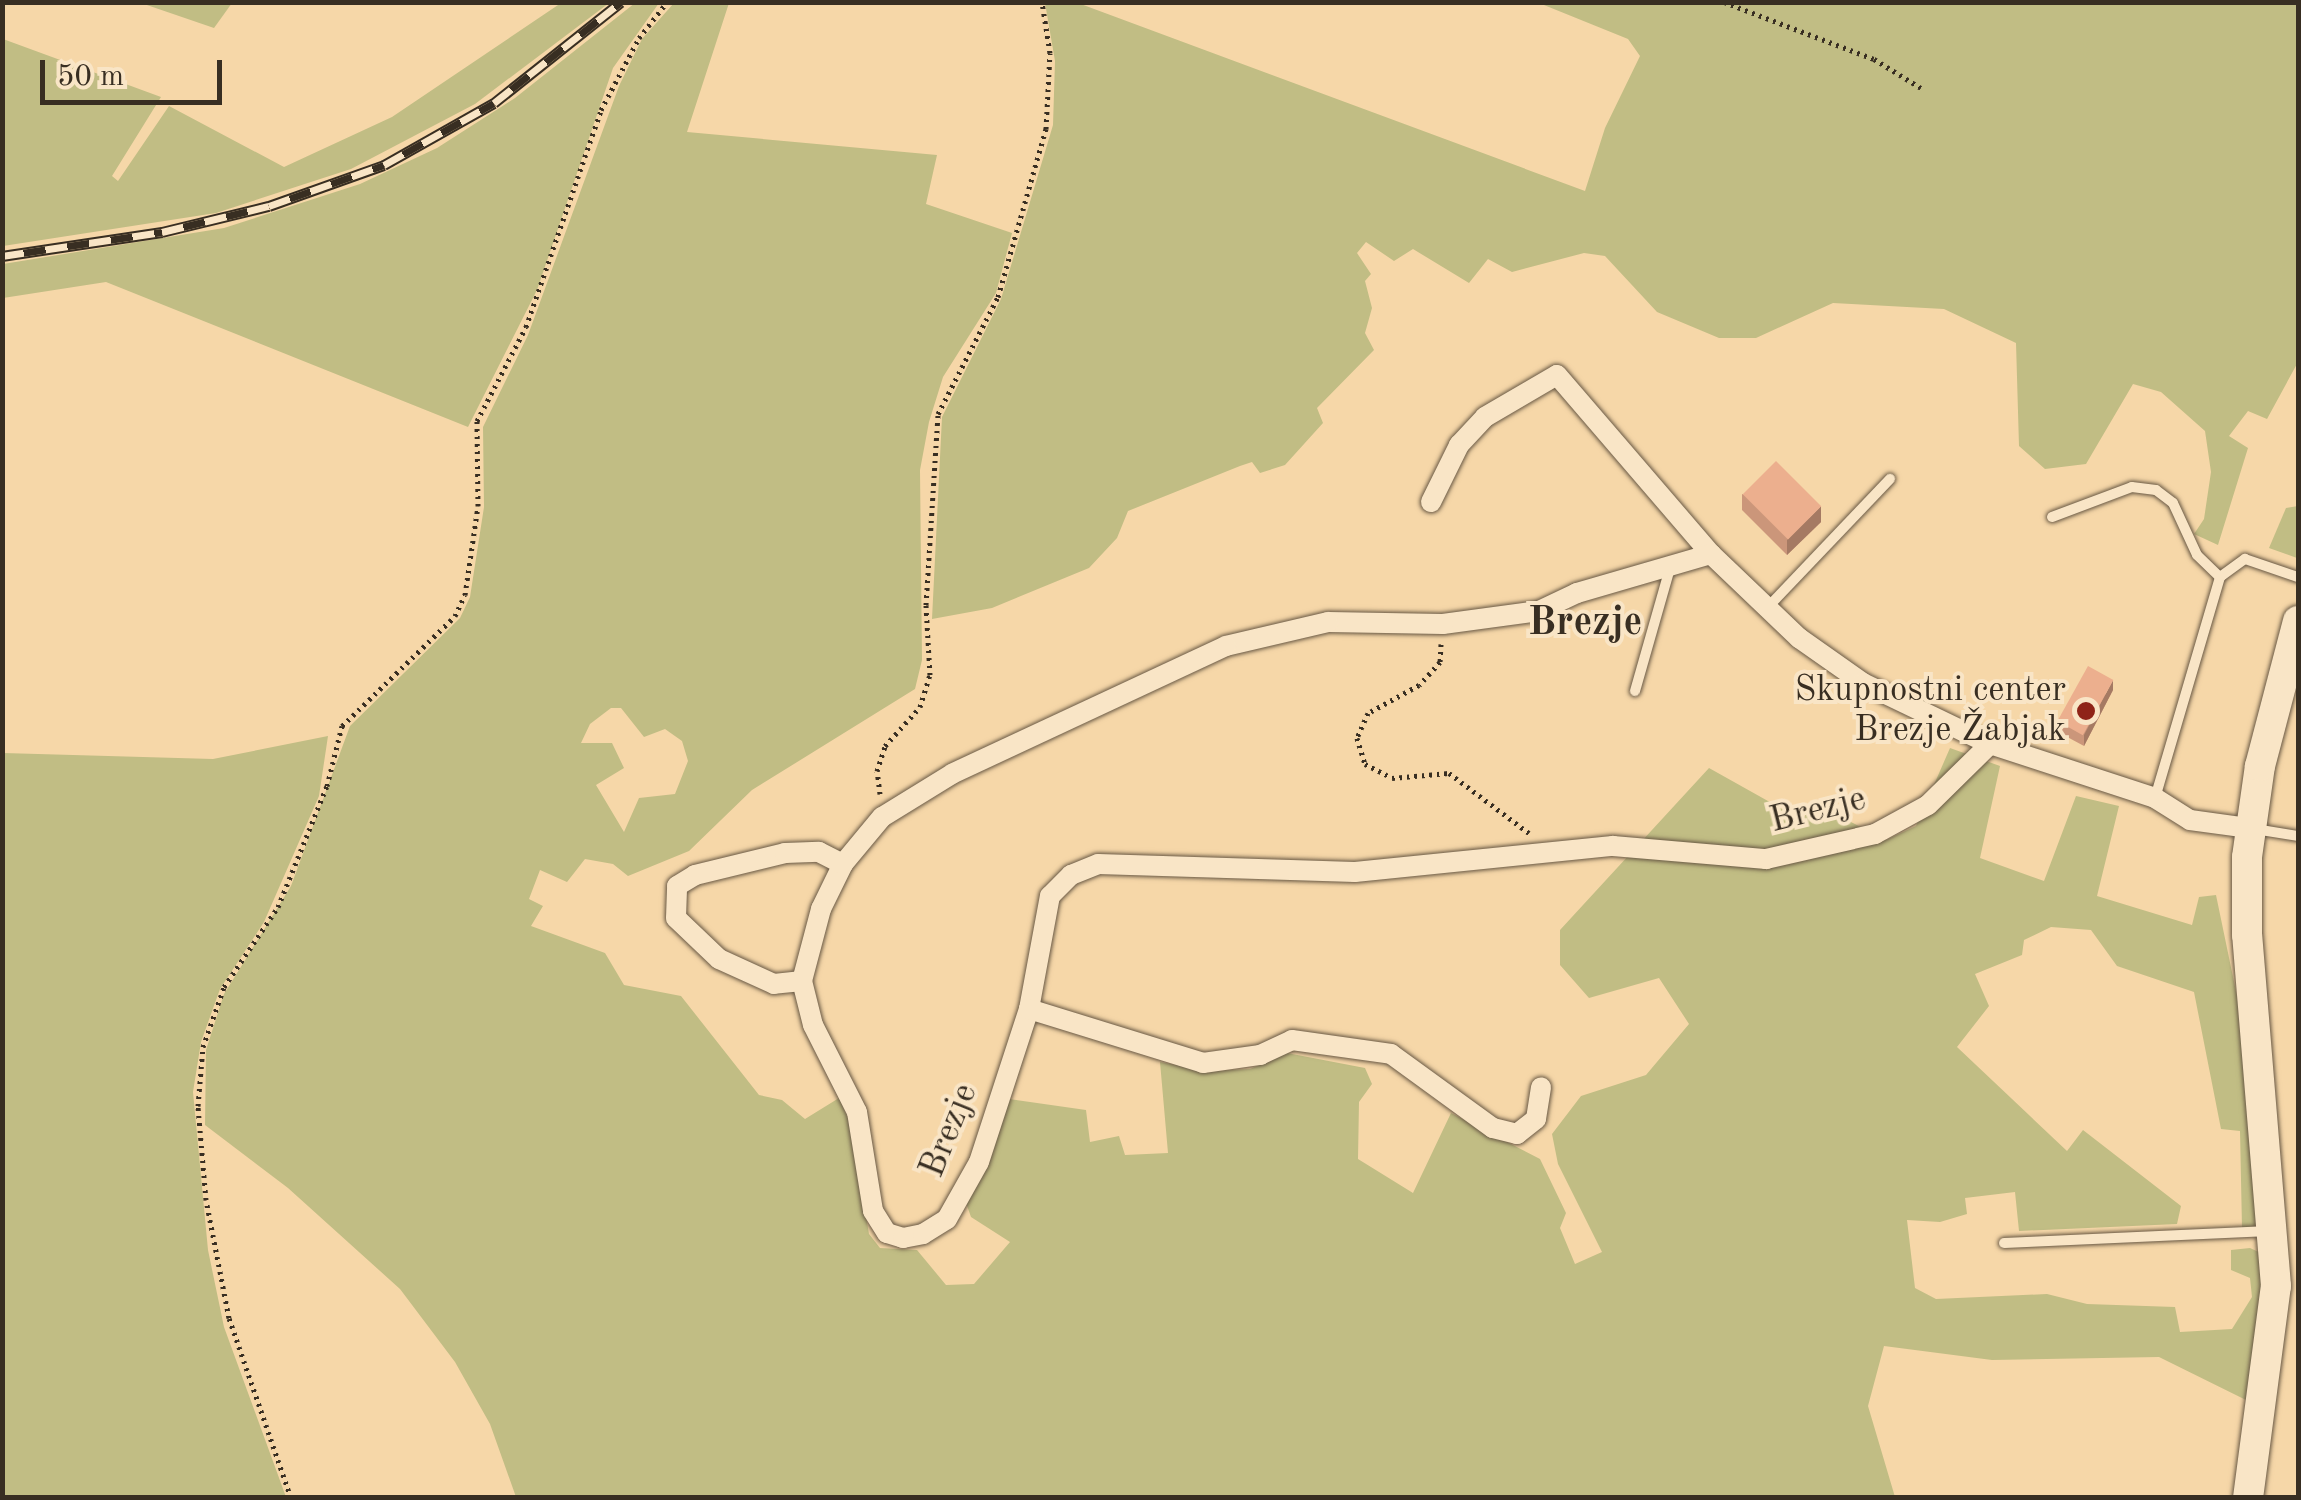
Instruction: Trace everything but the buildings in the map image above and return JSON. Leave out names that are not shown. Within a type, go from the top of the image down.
[{"type":"street","points":[[1431,502],[1459,446],[1485,417],[1557,375],[1710,554],[1767,608],[1863,683],[1990,744],[2155,798],[2190,820],[2250,828]]},
{"type":"street","name":"Brezje","points":[[1710,554],[1577,593],[1539,611],[1443,624],[1328,622],[1226,646],[952,774],[882,817],[843,864],[808,944],[802,982],[813,1025],[857,1112],[873,1211],[887,1232],[903,1238],[947,1219],[978,1162],[1028,1009],[1050,896],[1071,875],[1098,864],[1355,872],[1613,846],[1766,859],[1875,834],[1928,805],[1990,744]]},
{"type":"street","points":[[2248,1498],[2268,1373],[2276,1231],[2247,935],[2250,828],[2278,682],[2298,621]]},
{"type":"street","points":[[802,982],[774,984],[719,959],[676,918],[677,886],[695,875],[786,852],[819,852],[843,864]]},
{"type":"street","points":[[1028,1009],[1204,1063],[1260,1055],[1292,1040],[1391,1054],[1493,1128],[1517,1134],[1536,1119],[1541,1087]]},
{"type":"lane","points":[[1767,608],[1890,480]]},
{"type":"lane","points":[[2052,517],[2132,488],[2156,490],[2174,503],[2197,555],[2220,577]]},
{"type":"lane","points":[[2155,798],[2220,577],[2246,559],[2298,577]]},
{"type":"lane","points":[[1635,690],[1670,568]]},
{"type":"lane","points":[[2250,828],[2298,836]]},
{"type":"lane","points":[[2004,1243],[2276,1231]]},
{"type":"path","points":[[291,1498],[229,1318],[206,1200],[198,1106],[203,1047],[224,988],[278,907],[326,786],[342,726],[455,616],[464,596],[478,506],[476,421],[526,327],[601,110],[639,38],[667,2]]},
{"type":"path","points":[[882,817],[877,771],[885,746],[920,707],[930,675],[927,585],[938,414],[998,296],[1046,129],[1050,53],[1042,2]]},
{"type":"path","points":[[1724,2],[1874,59],[1921,88]]},
{"type":"path","points":[[1443,624],[1440,662],[1419,685],[1368,713],[1358,738],[1365,764],[1392,778],[1449,773],[1554,854]]},
{"type":"shaded area","points":[[141,3],[232,3],[214,28]]},
{"type":"shaded area","points":[[561,3],[609,3],[475,104],[351,169],[216,213],[3,246],[3,39],[161,97],[112,176],[118,181],[169,106],[284,167],[392,117]]},
{"type":"shaded area","points":[[635,3],[659,3],[613,68],[537,290],[468,427],[106,282],[3,298],[3,264],[224,228],[360,184],[437,148],[515,98]]},
{"type":"shaded area","points":[[674,3],[729,3],[687,132],[937,155],[926,204],[1012,233],[996,293],[943,377],[929,422],[920,470],[922,660],[915,689],[752,790],[689,851],[628,876],[613,864],[585,859],[567,882],[540,870],[529,899],[543,906],[531,926],[605,953],[624,985],[681,996],[759,1095],[782,1100],[805,1119],[839,1098],[850,1123],[869,1234],[880,1248],[917,1250],[946,1285],[974,1284],[1010,1242],[971,1217],[965,1200],[1009,1099],[1086,1110],[1090,1142],[1119,1136],[1125,1155],[1168,1153],[1160,1062],[1208,1071],[1250,1069],[1287,1053],[1365,1068],[1372,1084],[1359,1102],[1358,1159],[1413,1193],[1451,1113],[1540,1159],[1566,1213],[1560,1228],[1575,1264],[1602,1252],[1558,1164],[1552,1134],[1581,1096],[1646,1075],[1689,1024],[1659,978],[1589,998],[1560,965],[1560,930],[1709,768],[1802,820],[1814,803],[1886,840],[1916,826],[1950,748],[2000,766],[1980,858],[2044,881],[2076,796],[2119,806],[2097,896],[2192,925],[2199,897],[2216,895],[2250,1059],[2262,1209],[2254,1228],[2242,1228],[2240,1131],[2221,1129],[2194,992],[2117,966],[2091,930],[2051,927],[2024,940],[2022,955],[1975,974],[1989,1006],[1957,1047],[2067,1151],[2083,1130],[2181,1206],[2177,1224],[2019,1231],[2015,1192],[1965,1198],[1967,1214],[1940,1222],[1907,1220],[1915,1288],[1936,1299],[2047,1294],[2087,1304],[2175,1307],[2180,1332],[2232,1329],[2252,1297],[2250,1278],[2231,1270],[2231,1250],[2250,1248],[2265,1255],[2248,1401],[2159,1357],[1992,1360],[1884,1346],[1868,1406],[1895,1497],[516,1497],[490,1424],[455,1362],[400,1289],[288,1188],[205,1125],[206,1050],[224,994],[291,886],[350,726],[460,618],[470,597],[484,507],[483,427],[528,335],[619,86],[642,39]],"holes":[[[611,708],[621,708],[644,737],[665,729],[682,741],[688,761],[675,794],[639,798],[624,832],[596,785],[624,768],[612,743],[581,743],[590,724]]]},
{"type":"shaded area","points":[[1045,3],[1078,3],[1585,191],[1605,128],[1640,56],[1628,39],[1539,3],[2298,3],[2298,362],[2267,419],[2248,411],[2229,436],[2248,448],[2218,545],[2194,534],[2204,519],[2211,472],[2205,431],[2161,392],[2133,384],[2086,464],[2045,469],[2019,446],[2016,343],[1944,309],[1833,303],[1756,338],[1719,338],[1657,312],[1605,256],[1584,253],[1512,272],[1488,259],[1469,283],[1413,249],[1394,261],[1366,242],[1357,253],[1371,274],[1365,281],[1372,308],[1365,333],[1374,350],[1317,408],[1323,423],[1285,465],[1260,473],[1252,462],[1128,511],[1117,538],[1089,568],[992,608],[932,619],[942,417],[1001,299],[1053,125],[1055,61]]},
{"type":"shaded area","points":[[2298,506],[2297,558],[2269,548],[2286,508]]},
{"type":"shaded area","points":[[328,736],[319,796],[264,922],[220,989],[201,1042],[193,1092],[208,1250],[224,1327],[286,1497],[3,1497],[3,753],[213,759]]},
{"type":"railway","points":[[2,256],[162,232],[269,206],[384,165],[494,103],[621,2]]},
{"type":"place","name":"Skupnostni center Brezje Žabjak","points":[[2086,711]]},
{"type":"district","name":"Brezje","points":[[1585,624]]}]
